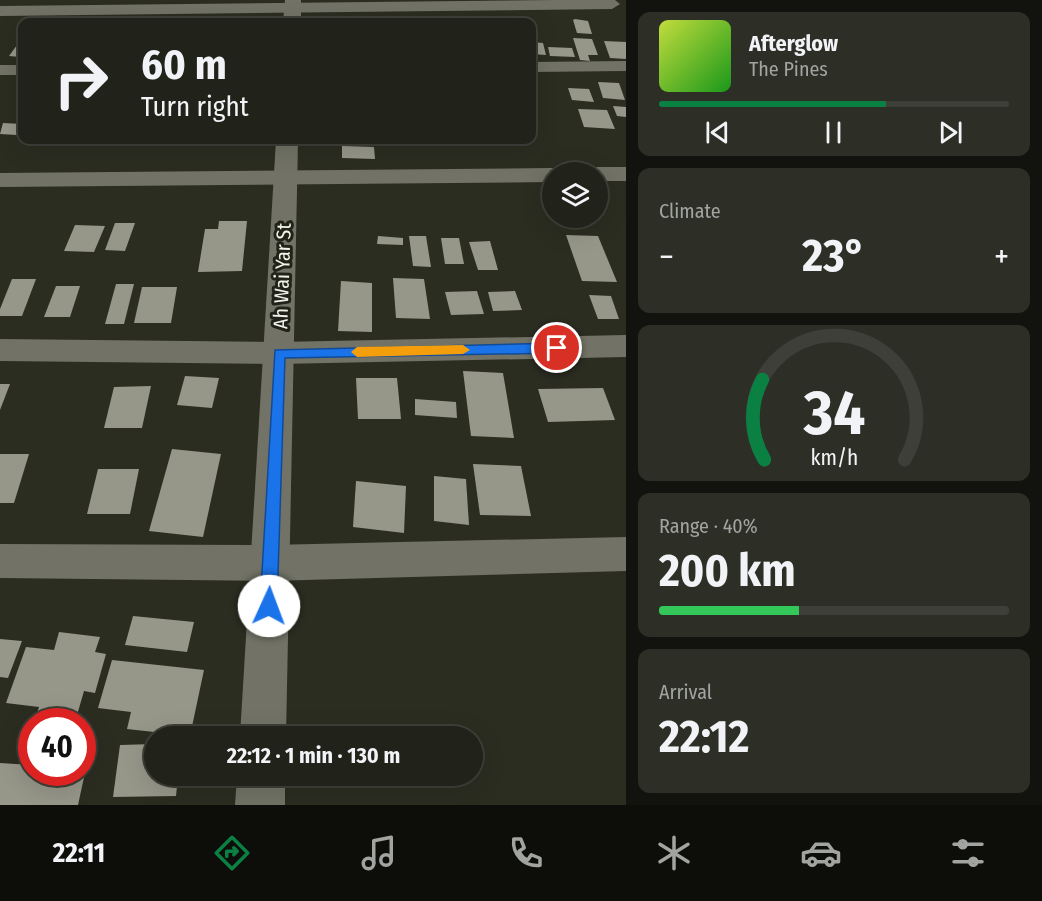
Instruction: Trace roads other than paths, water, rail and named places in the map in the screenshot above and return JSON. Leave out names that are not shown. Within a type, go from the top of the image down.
[{"type":"street","points":[[0,11],[293,10],[612,4]]},
{"type":"street","points":[[536,67],[626,66]]},
{"type":"street","points":[[0,70],[18,70]]},
{"type":"street","name":"Ah Wai Yar St","points":[[263,726],[287,144]]},
{"type":"street","points":[[608,174],[626,174]]},
{"type":"street","points":[[0,180],[542,175]]},
{"type":"street","points":[[0,350],[279,353],[626,346]]},
{"type":"street","points":[[0,561],[270,563],[626,554]]},
{"type":"street","points":[[260,805],[261,786]]}]
